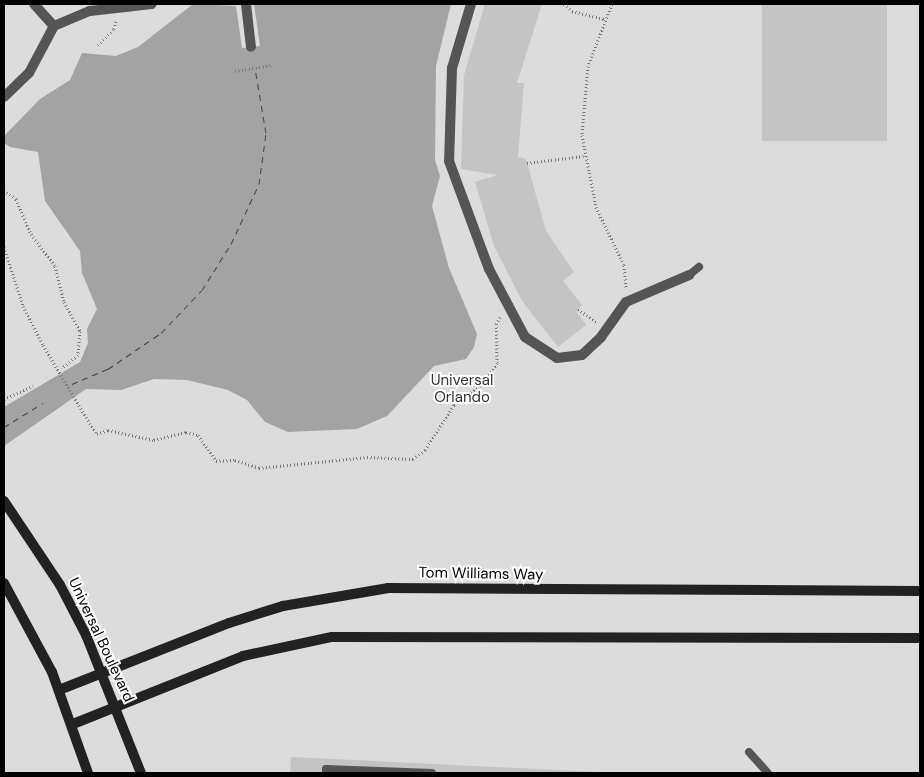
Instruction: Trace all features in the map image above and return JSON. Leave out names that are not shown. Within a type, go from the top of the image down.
[{"type":"street","points":[[34,4],[54,26]]},
{"type":"street","points":[[4,97],[29,73],[54,26],[90,11],[152,4]]},
{"type":"street","points":[[246,4],[251,47]]},
{"type":"street","points":[[471,4],[452,68],[449,160],[507,310],[525,337],[557,358],[582,355],[626,302],[689,275]]},
{"type":"street","name":"Universal Boulevard","points":[[4,501],[60,585],[103,673],[141,773]]},
{"type":"street","points":[[4,583],[59,690],[73,724],[88,773]]},
{"type":"street","name":"Tom Williams Way","points":[[59,690],[283,606],[388,588],[920,591]]},
{"type":"street","points":[[73,724],[243,656],[332,637],[920,638]]},
{"type":"lane","points":[[689,275],[699,267]]},
{"type":"lane","points":[[749,752],[768,773]]},
{"type":"lane","points":[[326,773],[326,769],[432,773]]},
{"type":"path","points":[[564,4],[572,11],[605,19]]},
{"type":"path","points":[[612,4],[605,19],[584,87],[584,156],[600,218],[624,265],[626,302]]},
{"type":"path","points":[[98,45],[114,29],[115,8]]},
{"type":"path","points":[[235,71],[273,65]]},
{"type":"path","points":[[527,163],[584,156]]},
{"type":"path","points":[[4,190],[16,199],[31,234],[55,266],[64,302],[80,331],[78,355],[62,368]]},
{"type":"path","points":[[4,247],[23,306],[43,345],[97,434],[108,430],[154,440],[186,432],[198,435],[216,461],[235,460],[259,468],[367,457],[413,459],[426,450],[454,405],[483,384],[497,363],[496,324],[507,310]]},
{"type":"path","points":[[578,309],[606,328]]},
{"type":"path","points":[[4,399],[34,386]]},
{"type":"green space","name":"Universal Orlando","points":[[4,4],[920,4],[920,773],[4,773]]},
{"type":"shaded area","points":[[193,4],[236,6],[242,48],[260,46],[254,4],[451,4],[436,66],[435,160],[440,176],[432,206],[449,268],[477,334],[474,347],[466,359],[434,366],[387,416],[357,429],[288,432],[265,422],[247,400],[228,390],[187,380],[154,379],[121,390],[86,389],[4,446],[4,407],[80,362],[88,343],[87,329],[97,309],[82,273],[80,251],[45,201],[38,152],[10,147],[4,143],[4,136],[40,99],[70,80],[82,53],[116,56],[138,47]]},
{"type":"building","points":[[485,4],[542,4],[517,83],[524,83],[518,157],[526,159],[546,231],[574,272],[563,281],[582,305],[576,311],[586,325],[558,347],[522,301],[494,246],[475,182],[498,175],[461,169],[464,75]]},
{"type":"building","points":[[762,4],[887,4],[887,141],[762,141]]},
{"type":"building","points":[[291,757],[599,772],[599,773],[290,773]]},
{"type":"ferry route","points":[[72,384],[108,369],[161,333],[202,290],[231,244],[259,184],[266,133],[255,68]]},
{"type":"ferry route","points":[[4,427],[43,403]]}]
